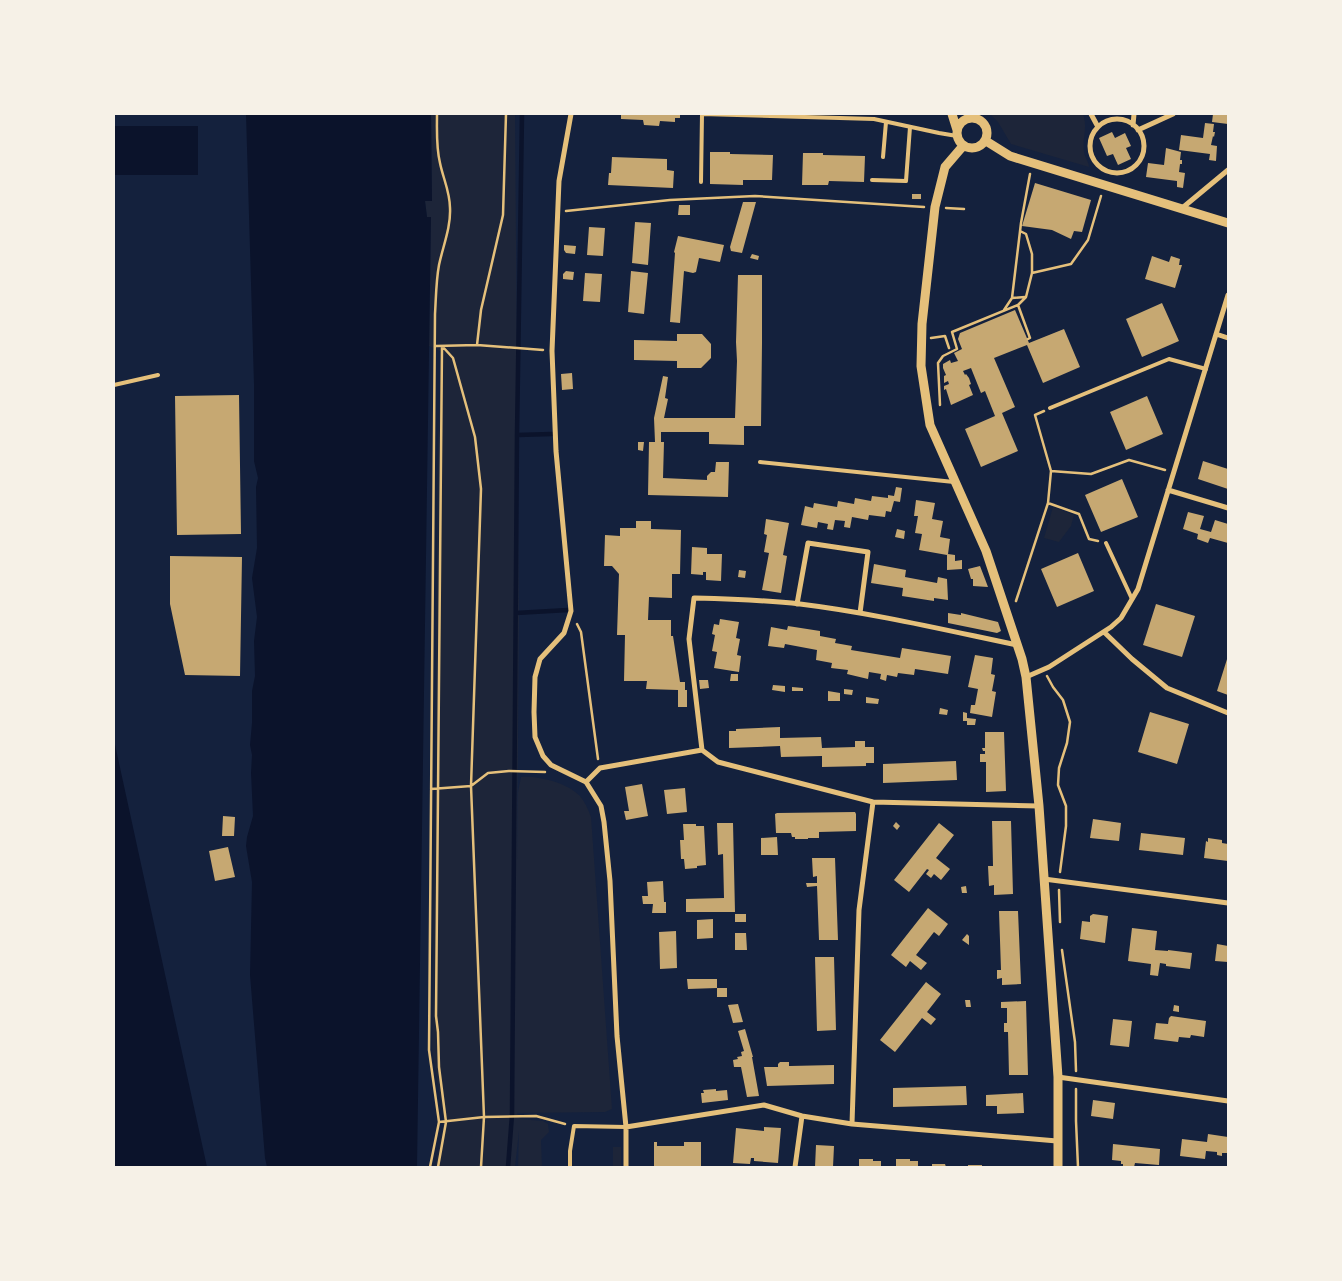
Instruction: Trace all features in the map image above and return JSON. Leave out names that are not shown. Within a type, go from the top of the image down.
[{"type":"street","points":[[572,114],[559,181],[552,351],[556,451],[571,610],[564,633],[540,659],[535,677],[535,737],[543,756],[551,766],[586,782],[600,806],[604,822],[610,881],[617,1036],[626,1127],[626,1167]]},
{"type":"street","points":[[952,114],[958,140],[963,146],[971,149],[981,146],[986,141],[988,133],[985,123],[970,116],[959,124],[957,133]]},
{"type":"street","points":[[1091,114],[1098,127]]},
{"type":"street","points":[[1133,125],[1134,114]]},
{"type":"street","points":[[1138,130],[1173,114]]},
{"type":"street","points":[[1111,120],[1126,121],[1133,125],[1142,137],[1142,154],[1139,161],[1126,171],[1118,173],[1102,169],[1096,164],[1090,149],[1093,133],[1098,127],[1111,120]]},
{"type":"street","points":[[986,141],[1010,156],[1228,223]]},
{"type":"street","points":[[963,146],[945,167],[934,207],[922,324],[921,366],[930,425],[986,551],[1026,677],[1040,806],[1058,1077],[1058,1167]]},
{"type":"street","points":[[1181,209],[1228,170]]},
{"type":"street","points":[[1026,677],[1049,668],[1104,632],[1121,618],[1138,589],[1228,295]]},
{"type":"street","points":[[1216,334],[1228,338]]},
{"type":"street","points":[[1168,490],[1228,508]]},
{"type":"street","points":[[798,604],[808,543],[868,552],[860,613]]},
{"type":"street","points":[[1017,645],[860,613],[798,604],[694,598],[689,639],[702,750],[718,762],[873,802],[1040,806]]},
{"type":"street","points":[[1104,632],[1132,659],[1167,688],[1228,713]]},
{"type":"street","points":[[586,782],[600,768],[702,750]]},
{"type":"street","points":[[852,1124],[859,910],[873,802]]},
{"type":"street","points":[[1044,879],[1228,903]]},
{"type":"street","points":[[1058,1077],[1228,1101]]},
{"type":"street","points":[[626,1127],[764,1105],[802,1116],[852,1124],[1057,1140]]},
{"type":"street","points":[[795,1167],[802,1116]]},
{"type":"lane","points":[[700,182],[702,114],[874,119],[939,134],[957,133]]},
{"type":"lane","points":[[874,114],[874,119]]},
{"type":"lane","points":[[883,157],[886,122]]},
{"type":"lane","points":[[872,180],[906,181],[910,127]]},
{"type":"lane","points":[[1050,408],[1169,360],[1206,369]]},
{"type":"lane","points":[[114,385],[158,375]]},
{"type":"lane","points":[[760,462],[955,482]]},
{"type":"lane","points":[[1106,543],[1132,599]]},
{"type":"lane","points":[[570,1167],[570,1151],[574,1126],[626,1127]]},
{"type":"path","points":[[430,1167],[439,1122],[430,1050],[437,283],[450,207],[436,142],[438,114]]},
{"type":"path","points":[[476,345],[481,310],[503,215],[506,114]]},
{"type":"path","points":[[1003,311],[1012,298],[1020,231],[1030,173]]},
{"type":"path","points":[[558,211],[670,200],[755,196],[926,207]]},
{"type":"path","points":[[1032,273],[1071,264],[1088,240],[1101,196]]},
{"type":"path","points":[[943,208],[964,209]]},
{"type":"path","points":[[940,412],[938,363],[943,356],[957,349],[952,332],[1018,305],[1026,297],[1032,273],[1032,254],[1026,234],[1020,231]]},
{"type":"path","points":[[1012,298],[1026,297]]},
{"type":"path","points":[[1018,305],[1030,338],[1028,340]]},
{"type":"path","points":[[927,338],[945,336],[949,348]]},
{"type":"path","points":[[436,346],[476,345],[552,351]]},
{"type":"path","points":[[442,346],[454,358],[475,437],[480,489],[471,786],[484,1117],[481,1167]]},
{"type":"path","points":[[438,1167],[446,1122],[439,1067],[436,1016],[442,346]]},
{"type":"path","points":[[1016,601],[1048,503],[1051,471],[1035,415],[1050,408]]},
{"type":"path","points":[[1051,471],[1091,474],[1129,460],[1174,473]]},
{"type":"path","points":[[1048,503],[1079,514],[1089,539],[1106,543]]},
{"type":"path","points":[[571,610],[581,632],[600,768]]},
{"type":"path","points":[[1044,670],[1063,700],[1070,722],[1067,743],[1059,768],[1058,785],[1066,806],[1066,826],[1060,870],[1060,929]]},
{"type":"path","points":[[431,789],[471,786],[488,773],[524,771]]},
{"type":"path","points":[[1061,948],[1075,1042],[1078,1167]]},
{"type":"path","points":[[439,1122],[484,1117],[536,1116],[574,1126]]},
{"type":"shaded area","points":[[246,114],[431,114],[432,201],[425,201],[427,217],[431,217],[417,1167],[267,1167],[265,1158],[250,975],[252,882],[246,846],[253,816],[252,755],[250,745],[252,691],[255,676],[254,641],[257,617],[252,578],[257,548],[256,487],[258,478],[254,461],[254,384]]},
{"type":"shaded area","points":[[431,114],[515,114],[519,615],[517,863],[518,792],[521,777],[544,779],[575,791],[582,798],[591,817],[612,1109],[605,1112],[517,1113],[520,1119],[543,1121],[548,1124],[549,1132],[541,1140],[542,1167],[518,1167],[519,1131],[515,1167],[435,1167],[443,1127],[443,1116],[432,1050],[438,434],[442,352],[429,346],[431,217],[427,217],[425,201],[432,201]]},
{"type":"shaded area","points":[[990,114],[1083,114],[1085,124],[1084,152],[1089,167],[1011,144],[998,122]]},
{"type":"shaded area","points":[[114,126],[198,126],[198,175],[114,175]]},
{"type":"shaded area","points":[[1053,507],[1074,515],[1071,526],[1059,542],[1044,538]]},
{"type":"shaded area","points":[[114,740],[207,1167],[114,1167]]},
{"type":"shaded area","points":[[613,1147],[621,1147],[621,1167],[613,1167]]},
{"type":"building","points":[[617,114],[680,114],[680,118],[675,118],[675,122],[660,121],[659,126],[644,125],[643,120],[621,119],[621,115]]},
{"type":"building","points":[[1213,114],[1228,114],[1228,124],[1212,122]]},
{"type":"building","points":[[1205,123],[1214,124],[1213,132],[1215,132],[1211,145],[1217,146],[1216,161],[1209,160],[1210,154],[1179,150],[1181,135],[1203,138]]},
{"type":"building","points":[[1112,132],[1115,138],[1125,133],[1131,146],[1126,148],[1131,159],[1118,165],[1113,154],[1107,156],[1099,138]]},
{"type":"building","points":[[1166,148],[1181,152],[1180,160],[1182,160],[1182,164],[1180,164],[1179,172],[1185,173],[1183,188],[1177,187],[1177,181],[1146,177],[1148,163],[1164,165]]},
{"type":"building","points":[[710,152],[773,155],[772,180],[743,180],[743,185],[710,184]]},
{"type":"building","points":[[803,153],[865,156],[864,182],[829,181],[828,185],[802,185]]},
{"type":"building","points":[[612,157],[667,159],[667,170],[674,171],[673,188],[608,185]]},
{"type":"building","points":[[1035,183],[1091,200],[1082,232],[1074,231],[1071,239],[1052,230],[1022,226]]},
{"type":"building","points":[[912,194],[921,194],[921,199],[912,199]]},
{"type":"building","points":[[743,202],[756,202],[742,253],[731,251],[730,247]]},
{"type":"building","points":[[679,205],[690,205],[690,215],[678,215]]},
{"type":"building","points":[[635,222],[651,223],[648,265],[632,263]]},
{"type":"building","points":[[589,227],[605,228],[603,256],[587,255]]},
{"type":"building","points":[[678,236],[724,245],[720,262],[699,258],[696,272],[684,271],[680,323],[670,322],[674,252]]},
{"type":"building","points":[[564,245],[576,246],[575,254],[566,253]]},
{"type":"building","points":[[752,254],[759,256],[758,260],[750,258]]},
{"type":"building","points":[[1152,256],[1169,262],[1171,256],[1180,259],[1179,265],[1182,265],[1175,288],[1145,279]]},
{"type":"building","points":[[566,271],[574,272],[573,280],[563,279],[563,274]]},
{"type":"building","points":[[631,271],[648,273],[644,314],[628,312]]},
{"type":"building","points":[[585,273],[602,274],[600,302],[583,301]]},
{"type":"building","points":[[738,275],[762,275],[761,426],[744,426],[744,445],[709,444],[709,432],[661,432],[661,442],[664,442],[663,478],[707,480],[707,476],[711,472],[715,472],[716,462],[729,462],[728,497],[648,495],[649,442],[655,442],[654,418],[663,376],[668,377],[665,398],[668,399],[664,418],[735,418]]},
{"type":"building","points":[[1162,303],[1179,341],[1142,357],[1126,319]]},
{"type":"building","points":[[1015,310],[1029,343],[1064,329],[1080,367],[1043,383],[1027,345],[994,358],[1015,407],[1002,413],[1018,451],[981,467],[965,429],[995,416],[985,391],[981,393],[971,368],[963,371],[969,378],[971,384],[969,385],[973,395],[951,405],[946,389],[944,390],[944,386],[949,384],[948,381],[944,383],[944,376],[946,375],[943,364],[950,360],[951,363],[958,361],[954,353],[962,349],[958,339],[960,333]]},
{"type":"building","points":[[677,334],[702,334],[711,344],[711,358],[701,368],[677,368],[677,361],[634,360],[634,340],[677,341]]},
{"type":"building","points":[[572,373],[573,389],[562,390],[561,374]]},
{"type":"building","points":[[239,395],[241,534],[177,535],[175,396]]},
{"type":"building","points":[[1147,396],[1163,434],[1126,450],[1110,412]]},
{"type":"building","points":[[638,442],[644,442],[643,451],[638,450]]},
{"type":"building","points":[[1203,461],[1228,469],[1228,489],[1198,479]]},
{"type":"building","points":[[1122,479],[1138,517],[1101,532],[1085,495]]},
{"type":"building","points":[[896,487],[902,488],[900,502],[894,501],[891,512],[886,511],[885,517],[869,515],[868,520],[852,517],[850,528],[844,527],[845,521],[835,520],[833,530],[827,529],[828,524],[818,522],[817,528],[801,525],[805,506],[813,508],[814,503],[837,507],[838,501],[854,504],[855,498],[871,501],[872,496],[888,498],[888,495],[894,496]]},
{"type":"building","points":[[916,500],[935,503],[932,519],[943,521],[940,537],[950,539],[948,554],[955,555],[955,561],[962,560],[962,569],[947,570],[947,555],[919,550],[922,534],[915,533],[918,516],[914,516]]},
{"type":"building","points":[[1188,512],[1204,516],[1200,529],[1211,532],[1215,520],[1228,524],[1228,543],[1210,538],[1208,543],[1197,539],[1198,534],[1183,529]]},
{"type":"building","points":[[766,519],[789,523],[783,555],[787,556],[781,593],[762,590],[769,553],[764,552],[767,535],[764,534]]},
{"type":"building","points":[[636,521],[651,521],[651,529],[681,530],[680,574],[672,574],[672,598],[649,597],[648,620],[671,620],[671,636],[673,636],[680,682],[685,682],[685,690],[687,690],[687,707],[678,707],[678,690],[646,689],[647,681],[624,681],[625,635],[617,635],[619,574],[612,566],[604,566],[605,535],[620,536],[620,528],[636,528]]},
{"type":"building","points":[[897,529],[905,531],[904,539],[895,537]]},
{"type":"building","points":[[692,547],[707,548],[707,554],[722,554],[721,581],[706,580],[706,572],[703,572],[703,575],[691,574]]},
{"type":"building","points":[[1078,553],[1094,591],[1057,607],[1041,569]]},
{"type":"building","points":[[170,556],[242,557],[240,676],[185,675],[170,604]]},
{"type":"building","points":[[874,564],[906,570],[905,577],[937,583],[938,577],[947,579],[948,600],[934,598],[934,601],[902,596],[903,588],[871,583]]},
{"type":"building","points":[[980,566],[988,587],[973,586],[973,579],[971,579],[968,569]]},
{"type":"building","points":[[739,570],[746,571],[745,578],[738,577]]},
{"type":"building","points":[[1156,604],[1195,616],[1182,657],[1143,645]]},
{"type":"building","points":[[948,613],[961,615],[961,613],[998,622],[1001,631],[997,633],[948,623]]},
{"type":"building","points":[[720,619],[739,622],[736,638],[740,639],[737,655],[741,656],[739,672],[714,668],[717,652],[712,651],[715,635],[712,634],[714,624],[719,625]]},
{"type":"building","points":[[788,626],[820,631],[820,636],[836,639],[835,643],[852,646],[851,650],[900,658],[902,648],[951,656],[948,674],[915,669],[914,675],[898,673],[897,677],[887,675],[886,681],[880,679],[881,674],[869,672],[868,679],[847,674],[848,670],[831,668],[832,663],[816,660],[817,650],[785,644],[784,648],[768,646],[771,627],[787,630]]},
{"type":"building","points":[[975,655],[993,658],[991,674],[995,675],[992,691],[996,692],[992,717],[970,713],[971,705],[975,705],[978,689],[968,687]]},
{"type":"building","points":[[1228,656],[1228,695],[1217,691]]},
{"type":"building","points":[[731,674],[738,674],[738,681],[730,681]]},
{"type":"building","points":[[699,680],[708,680],[709,688],[700,689]]},
{"type":"building","points":[[773,685],[785,686],[785,692],[772,690]]},
{"type":"building","points":[[792,687],[803,688],[803,691],[792,691]]},
{"type":"building","points":[[844,689],[853,690],[852,695],[844,694]]},
{"type":"building","points":[[828,691],[840,693],[840,701],[828,701]]},
{"type":"building","points":[[866,697],[879,699],[878,704],[866,703]]},
{"type":"building","points":[[940,708],[948,710],[947,715],[939,714]]},
{"type":"building","points":[[963,712],[967,713],[967,718],[976,719],[975,725],[967,725],[967,721],[963,721]]},
{"type":"building","points":[[1150,712],[1189,724],[1177,764],[1138,752]]},
{"type":"building","points":[[780,727],[780,738],[821,737],[822,748],[855,747],[855,741],[865,741],[865,747],[874,747],[874,763],[866,763],[866,766],[822,767],[822,756],[781,757],[780,746],[729,748],[729,731]]},
{"type":"building","points":[[985,732],[1004,732],[1006,791],[986,792],[986,762],[980,762],[980,754],[985,754],[982,748],[985,748]]},
{"type":"building","points":[[956,761],[957,780],[883,783],[883,764]]},
{"type":"building","points":[[642,784],[648,816],[626,820],[624,811],[629,811],[625,787]]},
{"type":"building","points":[[685,788],[687,812],[667,814],[664,790]]},
{"type":"building","points":[[855,812],[856,831],[819,832],[819,838],[808,839],[795,839],[791,833],[776,833],[775,814],[777,813]]},
{"type":"building","points":[[223,816],[235,817],[234,836],[222,836]]},
{"type":"building","points":[[1093,819],[1121,823],[1119,841],[1090,838]]},
{"type":"building","points":[[992,821],[1011,821],[1013,894],[994,895],[994,885],[989,886],[988,866],[993,866]]},
{"type":"building","points":[[896,822],[900,826],[897,830],[893,826]]},
{"type":"building","points":[[717,823],[733,823],[735,912],[686,912],[686,899],[724,898],[723,854],[718,855]]},
{"type":"building","points":[[939,823],[954,835],[936,858],[950,869],[941,880],[934,874],[931,878],[926,874],[929,870],[927,869],[909,892],[894,880]]},
{"type":"building","points":[[683,824],[704,826],[706,865],[685,869],[684,859],[681,859],[680,840],[684,840]]},
{"type":"building","points":[[1141,833],[1185,838],[1183,855],[1139,850]]},
{"type":"building","points":[[777,837],[778,855],[761,855],[761,838]]},
{"type":"building","points":[[1208,838],[1222,840],[1222,843],[1228,844],[1228,861],[1204,858]]},
{"type":"building","points":[[228,847],[235,877],[215,881],[209,851]]},
{"type":"building","points":[[812,858],[835,858],[838,940],[819,940],[817,886],[807,887],[806,883],[817,883],[817,876],[813,877]]},
{"type":"building","points":[[663,881],[666,913],[652,913],[653,904],[643,904],[642,896],[648,896],[647,882]]},
{"type":"building","points":[[966,886],[967,893],[962,893],[961,887]]},
{"type":"building","points":[[928,908],[948,924],[939,936],[934,932],[916,955],[927,963],[921,970],[910,961],[906,967],[891,955]]},
{"type":"building","points":[[999,911],[1018,911],[1021,984],[1002,985],[1002,978],[997,979],[997,970],[1001,970]]},
{"type":"building","points":[[735,914],[746,914],[746,922],[735,922]]},
{"type":"building","points":[[1093,914],[1108,916],[1105,943],[1080,939],[1082,921],[1090,922],[1090,916]]},
{"type":"building","points":[[713,919],[713,938],[697,939],[697,920]]},
{"type":"building","points":[[1132,928],[1157,931],[1155,950],[1192,953],[1190,969],[1166,966],[1166,964],[1160,963],[1158,976],[1150,975],[1151,964],[1128,961]]},
{"type":"building","points":[[676,931],[677,968],[660,969],[659,932]]},
{"type":"building","points":[[735,933],[746,933],[747,950],[735,950]]},
{"type":"building","points":[[967,934],[969,936],[969,945],[962,940]]},
{"type":"building","points":[[1217,944],[1228,946],[1228,962],[1215,961]]},
{"type":"building","points":[[815,957],[834,957],[836,1030],[817,1031]]},
{"type":"building","points":[[687,979],[717,979],[717,988],[688,989]]},
{"type":"building","points":[[926,982],[941,994],[927,1012],[936,1019],[931,1025],[922,1018],[895,1052],[880,1040]]},
{"type":"building","points":[[717,988],[727,988],[727,997],[717,997]]},
{"type":"building","points":[[965,1000],[970,1000],[971,1007],[966,1007]]},
{"type":"building","points":[[1026,1001],[1028,1075],[1009,1075],[1008,1032],[1004,1032],[1004,1023],[1007,1023],[1007,1008],[1001,1008],[1001,1002]]},
{"type":"building","points":[[738,1004],[743,1022],[733,1023],[728,1005]]},
{"type":"building","points":[[1174,1005],[1179,1006],[1179,1012],[1173,1011]]},
{"type":"building","points":[[1171,1016],[1206,1021],[1204,1037],[1191,1035],[1190,1038],[1179,1037],[1178,1042],[1154,1039],[1156,1023],[1168,1024]]},
{"type":"building","points":[[1113,1019],[1132,1021],[1129,1047],[1110,1045]]},
{"type":"building","points":[[745,1029],[753,1057],[759,1096],[747,1097],[741,1067],[734,1067],[733,1060],[742,1056],[741,1052],[744,1051],[738,1031]]},
{"type":"building","points":[[780,1062],[789,1062],[789,1066],[834,1065],[834,1084],[767,1086],[764,1067],[778,1067]]},
{"type":"building","points":[[966,1086],[967,1105],[893,1107],[893,1088]]},
{"type":"building","points":[[716,1089],[716,1091],[727,1090],[728,1100],[702,1103],[701,1093],[704,1093],[703,1090]]},
{"type":"building","points":[[1023,1093],[1024,1113],[997,1114],[997,1106],[986,1106],[986,1095]]},
{"type":"building","points":[[1093,1100],[1115,1103],[1113,1119],[1091,1116]]},
{"type":"building","points":[[764,1127],[781,1128],[778,1163],[754,1161],[754,1158],[751,1158],[750,1164],[733,1163],[736,1128],[764,1131]]},
{"type":"building","points":[[1208,1134],[1228,1137],[1228,1153],[1222,1153],[1222,1156],[1217,1155],[1217,1152],[1206,1151],[1205,1159],[1180,1156],[1182,1139],[1207,1142]]},
{"type":"building","points":[[654,1142],[657,1142],[657,1146],[684,1146],[684,1142],[701,1142],[701,1167],[654,1167]]},
{"type":"building","points":[[1113,1144],[1160,1149],[1159,1165],[1135,1163],[1134,1167],[1123,1167],[1121,1161],[1112,1160]]},
{"type":"building","points":[[816,1145],[834,1146],[833,1167],[815,1167]]},
{"type":"building","points":[[859,1159],[881,1161],[881,1167],[859,1167]]},
{"type":"building","points":[[896,1159],[918,1161],[918,1167],[896,1167]]},
{"type":"building","points":[[932,1164],[945,1164],[946,1167],[932,1167]]},
{"type":"building","points":[[968,1165],[982,1165],[982,1167],[968,1167]]},
{"type":"waterway","points":[[508,1167],[512,1115],[517,435],[522,114]]},
{"type":"waterway","points":[[517,435],[552,434]]},
{"type":"waterway","points":[[516,613],[568,610]]}]
